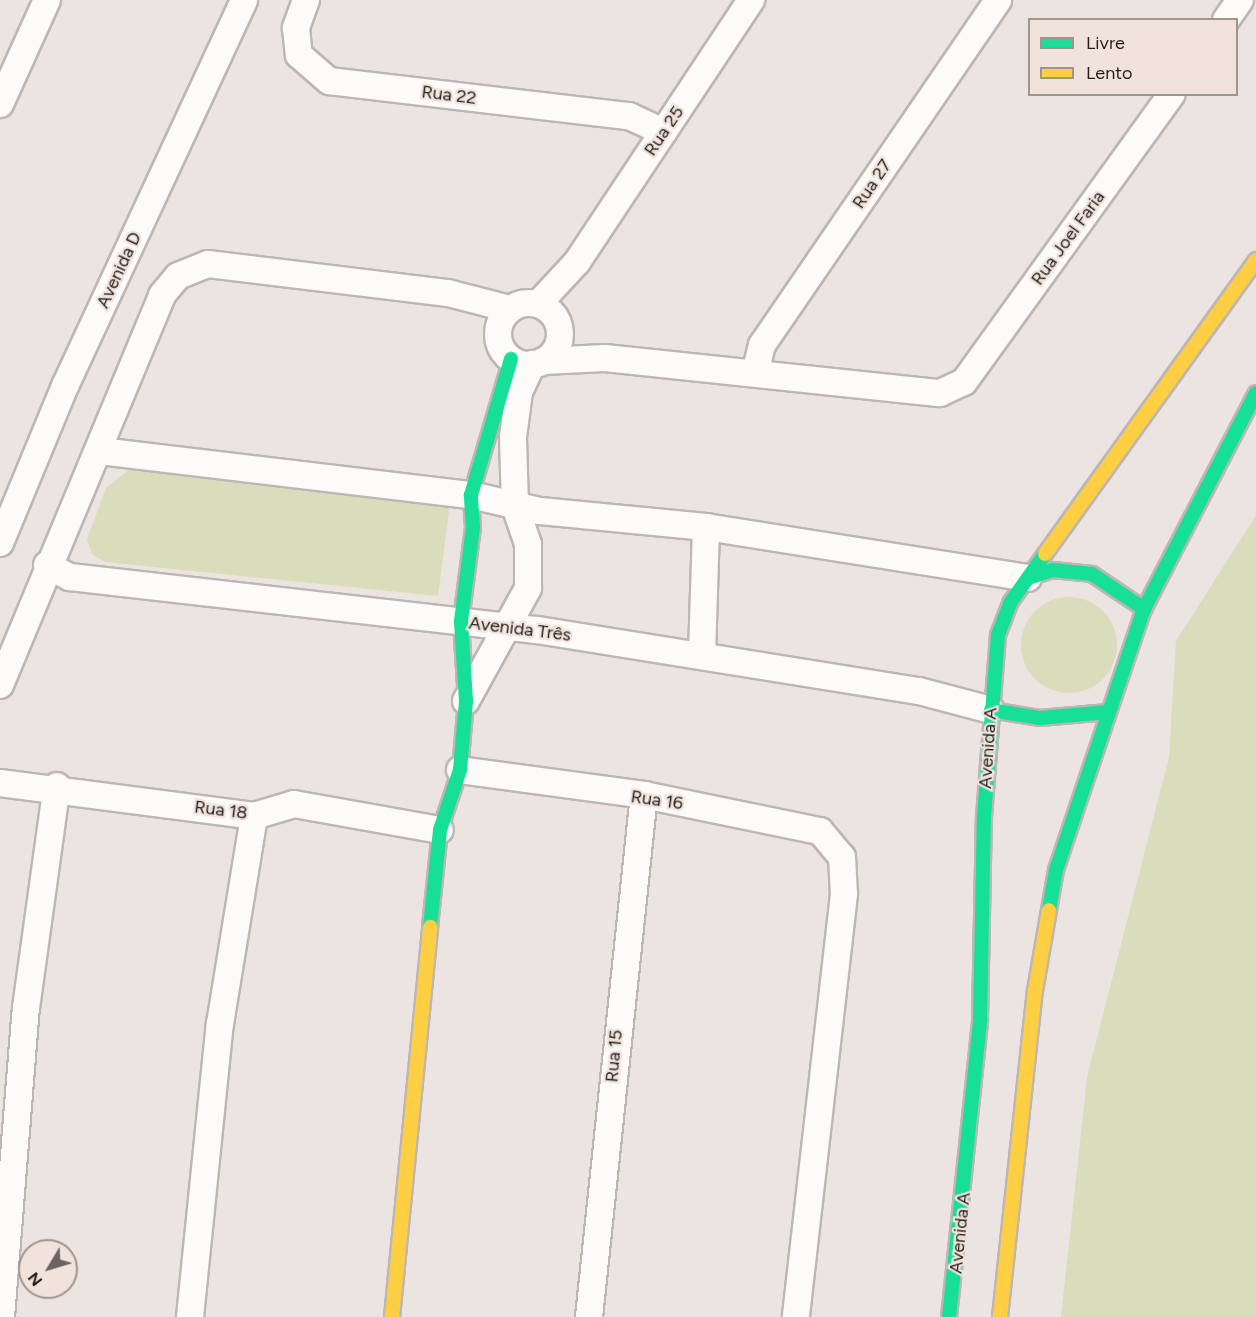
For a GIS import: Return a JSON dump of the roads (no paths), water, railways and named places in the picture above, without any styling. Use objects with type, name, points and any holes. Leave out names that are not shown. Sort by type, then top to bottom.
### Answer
[{"type":"main road","name":"Avenida A","points":[[949,1317],[980,1020],[991,710],[998,635],[1028,578],[1256,260]]},
{"type":"main road","points":[[392,1317],[441,830],[460,770],[466,700],[461,621],[473,527],[471,495],[536,358]]},
{"type":"main road","points":[[1000,1317],[1035,991],[1056,870],[1144,609],[1256,393]]},
{"type":"main road","points":[[1028,578],[1053,570],[1092,574],[1144,609]]},
{"type":"main road","points":[[991,710],[1040,718],[1108,712]]},
{"type":"street","points":[[0,104],[46,0]]},
{"type":"street","name":"Avenida D","points":[[0,543],[66,384],[244,0]]},
{"type":"street","name":"Rua 22","points":[[306,0],[296,28],[299,55],[329,81],[629,116],[664,132]]},
{"type":"street","name":"Rua 25","points":[[546,310],[752,0]]},
{"type":"street","name":"Rua 27","points":[[755,373],[762,345],[998,0]]},
{"type":"street","points":[[1227,18],[1240,0]]},
{"type":"street","name":"Rua Joel Faria","points":[[755,373],[940,393],[964,382],[1171,96]]},
{"type":"street","points":[[0,685],[47,565],[100,451],[162,295],[178,276],[207,264],[448,293],[504,319],[536,358]]},
{"type":"street","points":[[466,700],[528,588],[528,544],[515,506],[513,437],[519,392],[536,358],[546,310],[504,319]]},
{"type":"street","points":[[536,358],[604,358],[755,373]]},
{"type":"street","points":[[100,451],[471,495],[515,506],[706,527],[1028,578]]},
{"type":"street","points":[[702,655],[706,527]]},
{"type":"street","name":"Avenida Três","points":[[47,565],[70,578],[461,621],[506,630],[537,630],[702,655],[919,691],[991,710]]},
{"type":"street","name":"Rua 16","points":[[460,770],[644,795],[820,831],[842,857],[844,894],[796,1317]]},
{"type":"street","name":"Rua 18","points":[[0,783],[57,786],[254,816],[294,804],[441,830]]},
{"type":"street","points":[[1,1317],[26,1008],[57,786]]},
{"type":"street","name":"Rua 15","points":[[589,1317],[644,795]]},
{"type":"street","points":[[190,1317],[220,1024],[254,816]]}]
